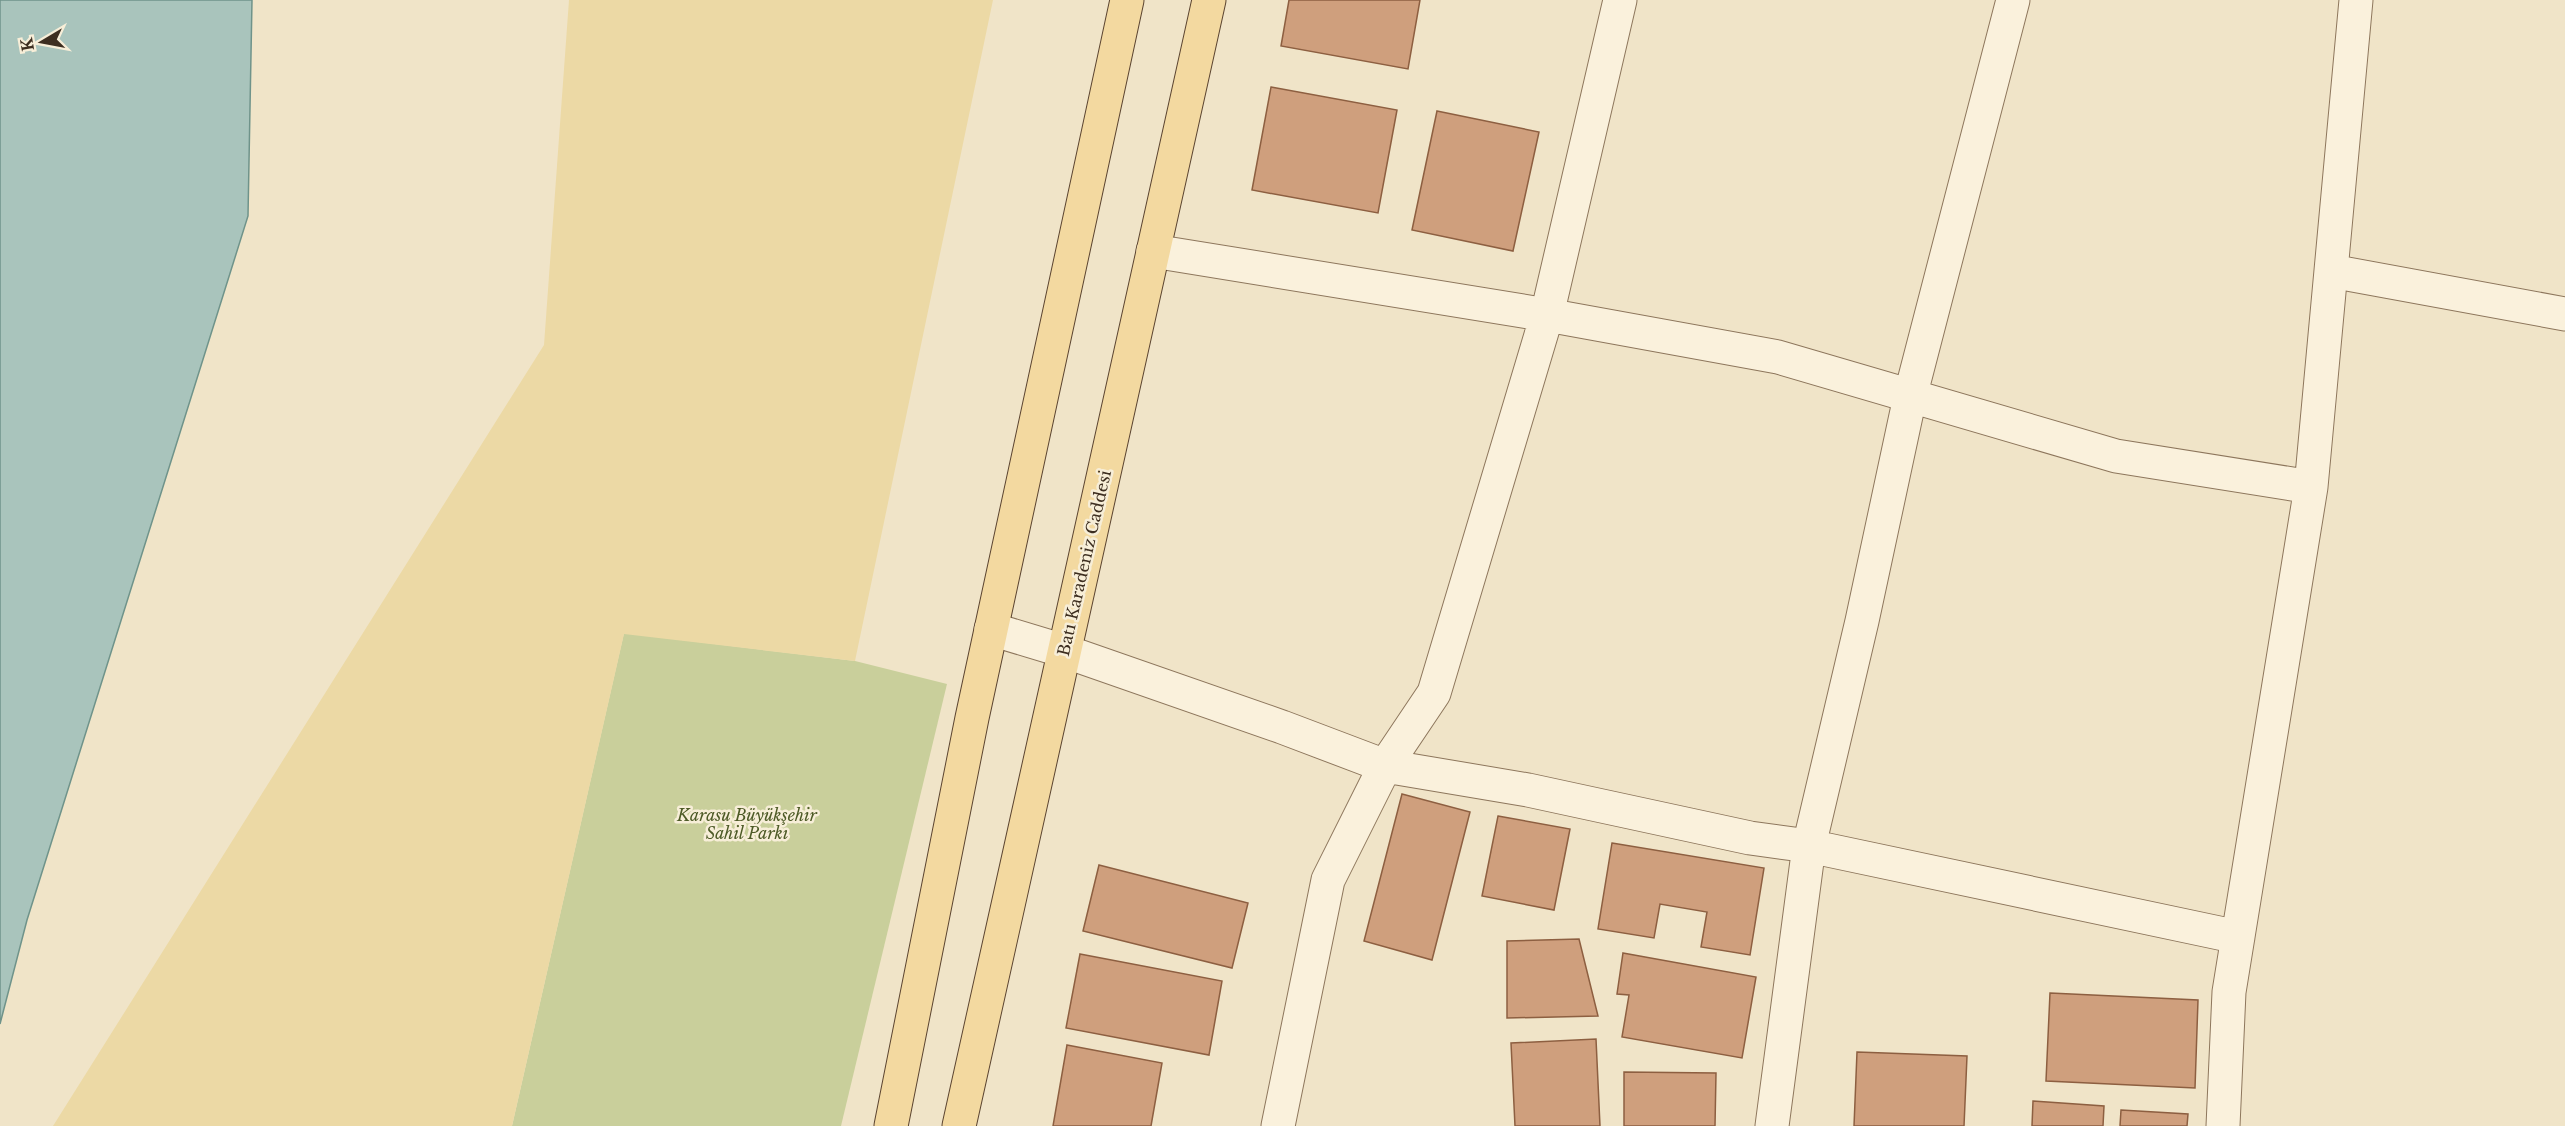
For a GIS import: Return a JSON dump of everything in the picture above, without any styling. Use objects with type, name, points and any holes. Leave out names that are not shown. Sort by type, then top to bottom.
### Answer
[{"type":"main road","points":[[891,1126],[991,628],[1127,0]]},
{"type":"main road","name":"Batı Karadeniz Caddesi","points":[[959,1126],[1209,0]]},
{"type":"street","points":[[1278,1126],[1328,880],[1385,766],[1434,693],[1547,315],[1620,0]]},
{"type":"street","points":[[1772,1126],[1809,846],[1910,397],[2013,0]]},
{"type":"street","points":[[2223,1126],[2229,992],[2311,487],[2356,0]]},
{"type":"street","points":[[1153,251],[1547,315],[1778,357],[2116,456],[2311,487]]},
{"type":"street","points":[[2331,271],[2565,314]]},
{"type":"street","points":[[991,628],[1282,727],[1385,766],[1528,790],[1750,838],[1809,846],[2238,937]]},
{"type":"green space","name":"Karasu Büyükşehir Sahil Parkı","points":[[624,633],[855,661],[947,684],[841,1126],[512,1126]]},
{"type":"sand","points":[[569,0],[993,0],[855,661],[624,634],[512,1126],[53,1126],[544,345]]},
{"type":"water","points":[[0,0],[252,0],[248,216],[27,920],[0,1024]]},
{"type":"building","points":[[1289,0],[1420,0],[1408,69],[1281,46]]},
{"type":"building","points":[[1271,87],[1397,110],[1378,213],[1252,190]]},
{"type":"building","points":[[1437,111],[1539,132],[1513,251],[1412,230]]},
{"type":"building","points":[[1402,794],[1470,812],[1432,960],[1364,941]]},
{"type":"building","points":[[1498,816],[1570,829],[1554,910],[1482,896]]},
{"type":"building","points":[[1612,843],[1764,868],[1750,955],[1701,947],[1707,912],[1660,904],[1654,938],[1598,929]]},
{"type":"building","points":[[1099,865],[1248,903],[1232,968],[1083,931]]},
{"type":"building","points":[[1579,939],[1598,1016],[1507,1018],[1507,941]]},
{"type":"building","points":[[1623,953],[1756,977],[1742,1058],[1622,1037],[1629,995],[1617,994]]},
{"type":"building","points":[[1080,954],[1222,981],[1209,1055],[1066,1028]]},
{"type":"building","points":[[2050,993],[2198,1000],[2195,1088],[2046,1081]]},
{"type":"building","points":[[1596,1039],[1600,1126],[1515,1126],[1511,1043]]},
{"type":"building","points":[[1067,1045],[1162,1063],[1151,1126],[1053,1126]]},
{"type":"building","points":[[1857,1052],[1967,1056],[1964,1126],[1854,1126]]},
{"type":"building","points":[[1624,1072],[1716,1073],[1715,1126],[1624,1126]]},
{"type":"building","points":[[2033,1101],[2104,1106],[2103,1126],[2032,1126]]},
{"type":"building","points":[[2121,1110],[2188,1114],[2187,1126],[2120,1126]]}]
